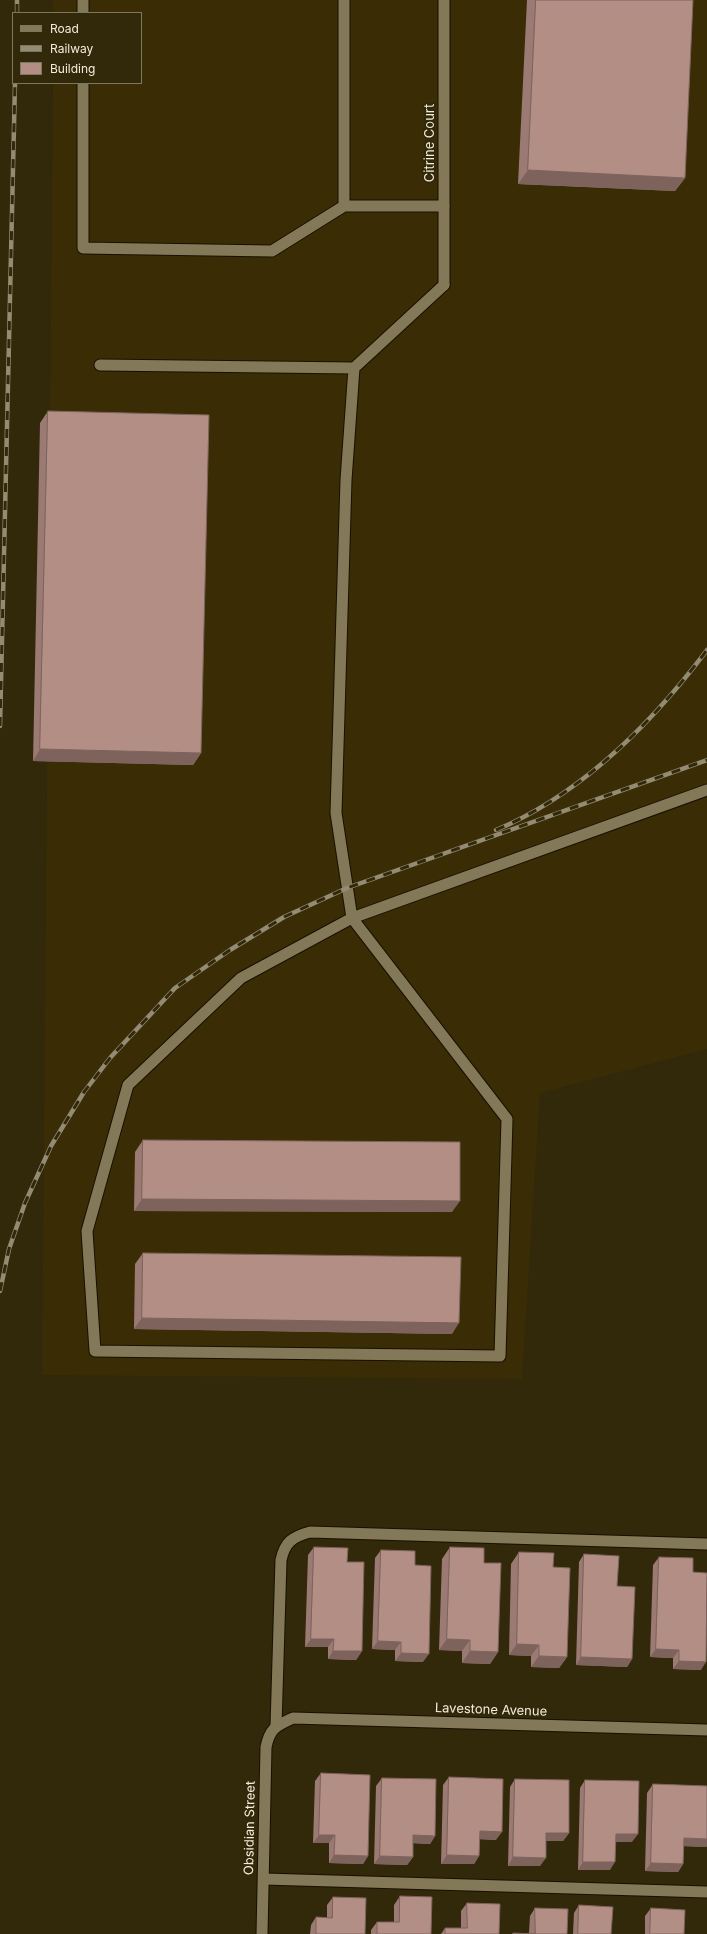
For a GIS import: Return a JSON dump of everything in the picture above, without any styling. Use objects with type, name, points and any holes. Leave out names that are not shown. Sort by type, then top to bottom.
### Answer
[{"type":"street","points":[[83,0],[83,12]]},
{"type":"street","points":[[344,0],[344,206]]},
{"type":"street","name":"Citrine Court","points":[[354,368],[444,286],[444,0]]},
{"type":"street","points":[[83,84],[83,248],[272,251],[344,206],[444,206]]},
{"type":"street","points":[[100,365],[354,368],[346,480],[336,813],[352,918],[507,1119],[500,1356],[95,1351],[87,1231],[128,1084],[241,978],[352,918],[707,790]]},
{"type":"street","points":[[276,1726],[281,1560],[284,1548],[295,1536],[310,1532],[707,1544]]},
{"type":"street","name":"Lavestone Avenue","points":[[276,1726],[293,1718],[707,1730]]},
{"type":"street","name":"Obsidian Street","points":[[262,1934],[266,1747],[268,1735],[276,1726]]},
{"type":"street","points":[[264,1879],[707,1892]]},
{"type":"shaded area","points":[[53,0],[707,0],[707,1049],[540,1093],[522,1379],[42,1375],[53,84],[142,84],[142,12],[53,12]]},
{"type":"building","points":[[536,0],[693,0],[685,178],[528,170]]},
{"type":"building","points":[[48,411],[209,415],[201,753],[40,749]]},
{"type":"building","points":[[143,1140],[460,1142],[460,1201],[142,1199]]},
{"type":"building","points":[[143,1253],[461,1257],[459,1323],[142,1318]]},
{"type":"building","points":[[314,1547],[348,1548],[347,1562],[364,1562],[362,1651],[333,1651],[334,1639],[311,1639]]},
{"type":"building","points":[[450,1547],[484,1548],[484,1563],[501,1563],[498,1652],[470,1651],[470,1640],[447,1639]]},
{"type":"building","points":[[381,1550],[415,1551],[415,1565],[431,1566],[429,1654],[401,1653],[401,1642],[378,1641]]},
{"type":"building","points":[[519,1552],[554,1553],[553,1567],[570,1568],[567,1657],[539,1656],[539,1645],[517,1644]]},
{"type":"building","points":[[584,1554],[619,1556],[617,1586],[635,1587],[632,1659],[581,1657]]},
{"type":"building","points":[[659,1557],[693,1558],[693,1572],[707,1573],[706,1662],[679,1661],[679,1650],[656,1649]]},
{"type":"building","points":[[321,1773],[370,1775],[368,1856],[334,1855],[335,1835],[319,1835]]},
{"type":"building","points":[[449,1777],[503,1779],[502,1832],[480,1831],[479,1856],[447,1855]]},
{"type":"building","points":[[382,1778],[436,1779],[435,1836],[413,1835],[413,1857],[380,1856]]},
{"type":"building","points":[[515,1779],[569,1780],[569,1833],[546,1833],[546,1858],[513,1857]]},
{"type":"building","points":[[585,1780],[639,1781],[638,1834],[616,1834],[615,1862],[583,1862]]},
{"type":"building","points":[[653,1784],[707,1786],[707,1839],[684,1838],[683,1864],[651,1863]]},
{"type":"building","points":[[400,1896],[432,1897],[431,1934],[377,1934],[377,1922],[399,1922]]},
{"type":"building","points":[[333,1897],[366,1898],[365,1934],[316,1934],[316,1917],[332,1918]]},
{"type":"building","points":[[467,1903],[500,1904],[499,1934],[445,1934],[445,1928],[467,1928]]},
{"type":"building","points":[[579,1905],[613,1907],[611,1934],[578,1934]]},
{"type":"building","points":[[535,1908],[568,1909],[567,1934],[535,1934]]},
{"type":"building","points":[[651,1908],[685,1910],[684,1934],[650,1934]]},
{"type":"building","points":[[513,1933],[535,1934],[513,1934]]},
{"type":"railway","points":[[17,0],[17,12]]},
{"type":"railway","points":[[0,726],[15,84]]},
{"type":"railway","points":[[496,830],[528,815],[558,797],[613,754],[639,730],[663,704],[707,650]]},
{"type":"railway","points":[[0,1291],[9,1249],[25,1203],[51,1146],[84,1092],[110,1058],[175,988],[230,950],[284,917],[347,888],[707,760]]}]
